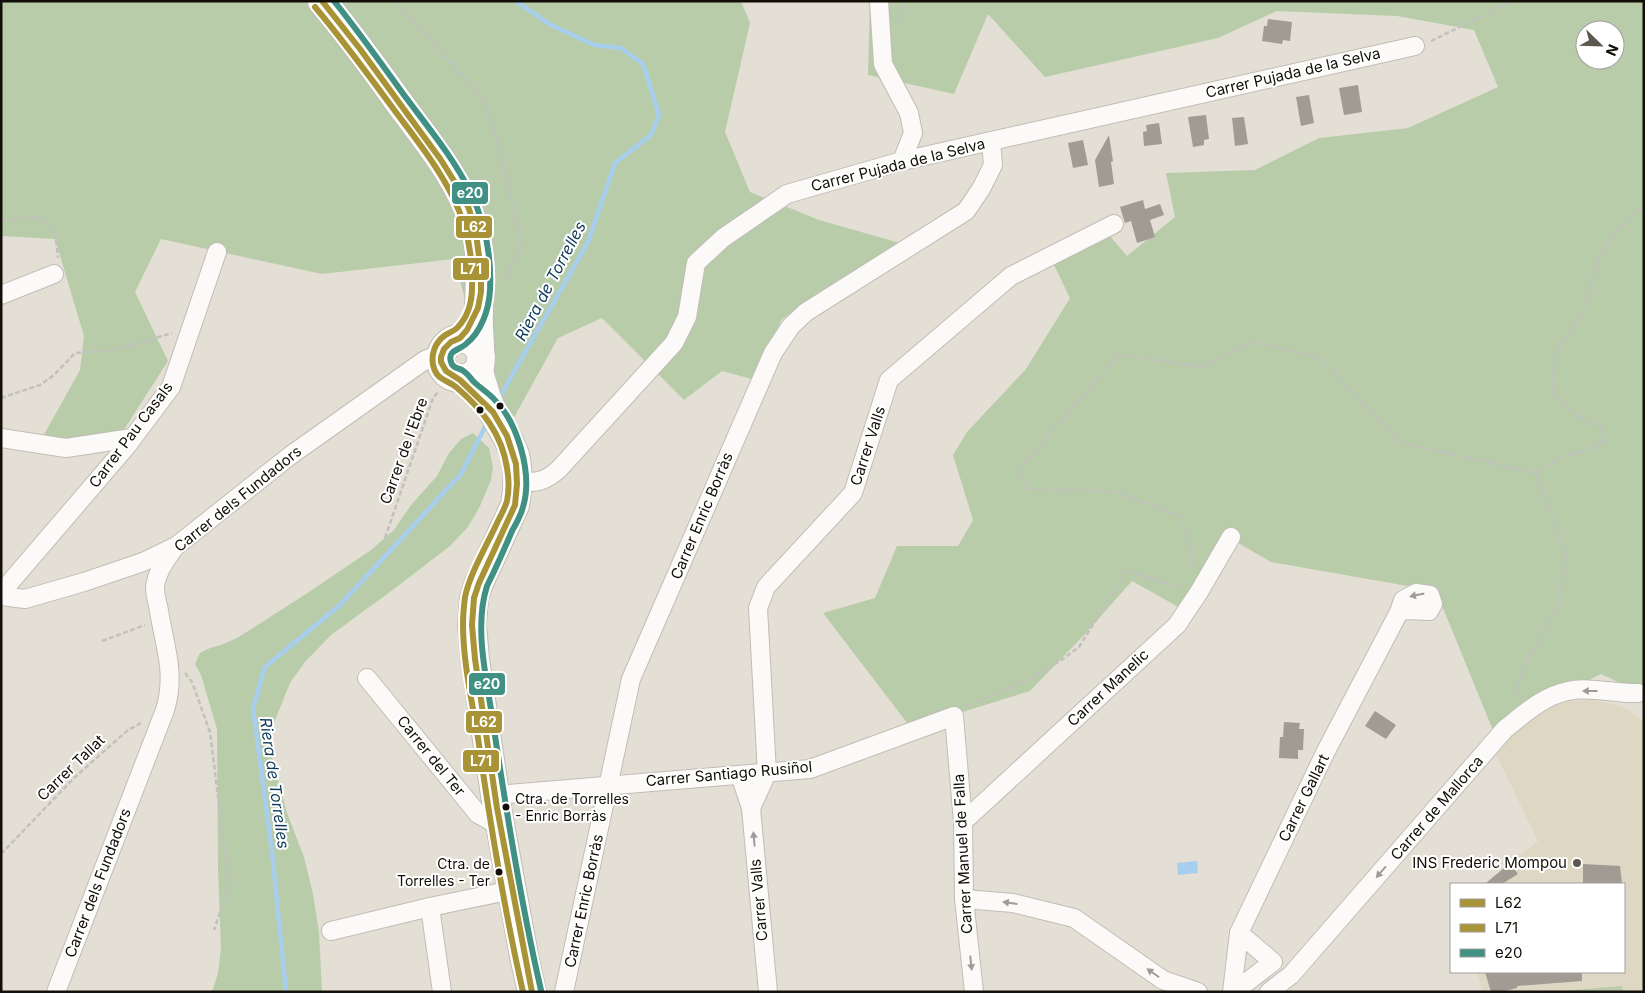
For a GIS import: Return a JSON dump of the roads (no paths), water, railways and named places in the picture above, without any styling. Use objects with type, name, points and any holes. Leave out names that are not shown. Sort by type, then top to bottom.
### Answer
[{"type":"main road","points":[[322,1],[368,60],[446,167],[463,198],[475,227],[480,253],[479,308],[462,360],[481,379],[492,410],[514,453],[518,482],[515,505],[485,569],[474,598],[472,625],[475,659],[495,795],[532,992]]},
{"type":"street","points":[[879,1],[883,64],[909,113],[913,132],[902,162]]},
{"type":"street","name":"Carrer Pujada de la Selva","points":[[518,482],[537,482],[549,478],[559,469],[674,343],[687,318],[696,263],[722,238],[787,194],[902,162],[991,141],[1415,46]]},
{"type":"street","name":"Carrer Enric Borràs","points":[[564,992],[631,679],[772,353],[790,326],[806,312],[966,211],[981,189],[993,165],[991,141]]},
{"type":"street","name":"Carrer Valls","points":[[751,808],[767,772],[758,608],[766,587],[853,492],[889,380],[1011,276],[1114,224]]},
{"type":"street","name":"Carrer Pau Casals","points":[[1,594],[132,438],[171,387],[217,252]]},
{"type":"street","points":[[1,295],[54,274]]},
{"type":"street","name":"Carrer dels Fundadors","points":[[56,992],[170,694],[171,679],[156,588],[162,567],[175,547],[291,454],[424,360],[462,360]]},
{"type":"street","points":[[1,438],[66,448],[132,438]]},
{"type":"street","name":"Carrer Manelic","points":[[963,822],[1177,625],[1231,537]]},
{"type":"street","points":[[1,594],[25,599],[75,585],[143,562],[175,547]]},
{"type":"street","name":"Carrer Gallart","points":[[1233,992],[1239,933],[1325,753],[1399,612]]},
{"type":"street","name":"Carrer del Ter","points":[[367,678],[478,814],[501,827]]},
{"type":"street","name":"Carrer de Mallorca","points":[[1269,992],[1291,975],[1505,730],[1540,702],[1568,691],[1596,690],[1642,694]]},
{"type":"street","name":"Carrer Santiago Rusiñol","points":[[495,795],[609,784],[810,769],[954,716]]},
{"type":"street","name":"Carrer Manuel de Falla","points":[[954,716],[963,822],[964,899],[974,992]]},
{"type":"street","name":"Carrer Valls","points":[[740,775],[751,808],[768,992]]},
{"type":"street","points":[[331,931],[430,907],[512,890]]},
{"type":"street","points":[[964,899],[1012,902],[1074,918],[1163,980],[1198,992]]},
{"type":"street","points":[[430,907],[442,992]]},
{"type":"street","points":[[1233,992],[1273,962],[1239,933]]},
{"type":"water","points":[[1197,861],[1198,873],[1178,875],[1177,863]]},
{"type":"waterway","name":"Riera de Torrelles","points":[[498,401],[588,242],[615,163],[651,135],[659,115],[643,64],[621,48],[594,45],[549,24],[516,1]]},
{"type":"waterway","name":"Riera de Torrelles","points":[[286,992],[272,852],[253,708],[265,667],[340,605],[461,474],[485,427]]},
{"type":"place","name":"Ctra. de Torrelles - Enric Borràs","points":[[506,807]]},
{"type":"place","name":"INS Frederic Mompou","points":[[1577,863]]},
{"type":"place","name":"Ctra. de Torrelles - Ter","points":[[499,872]]}]
